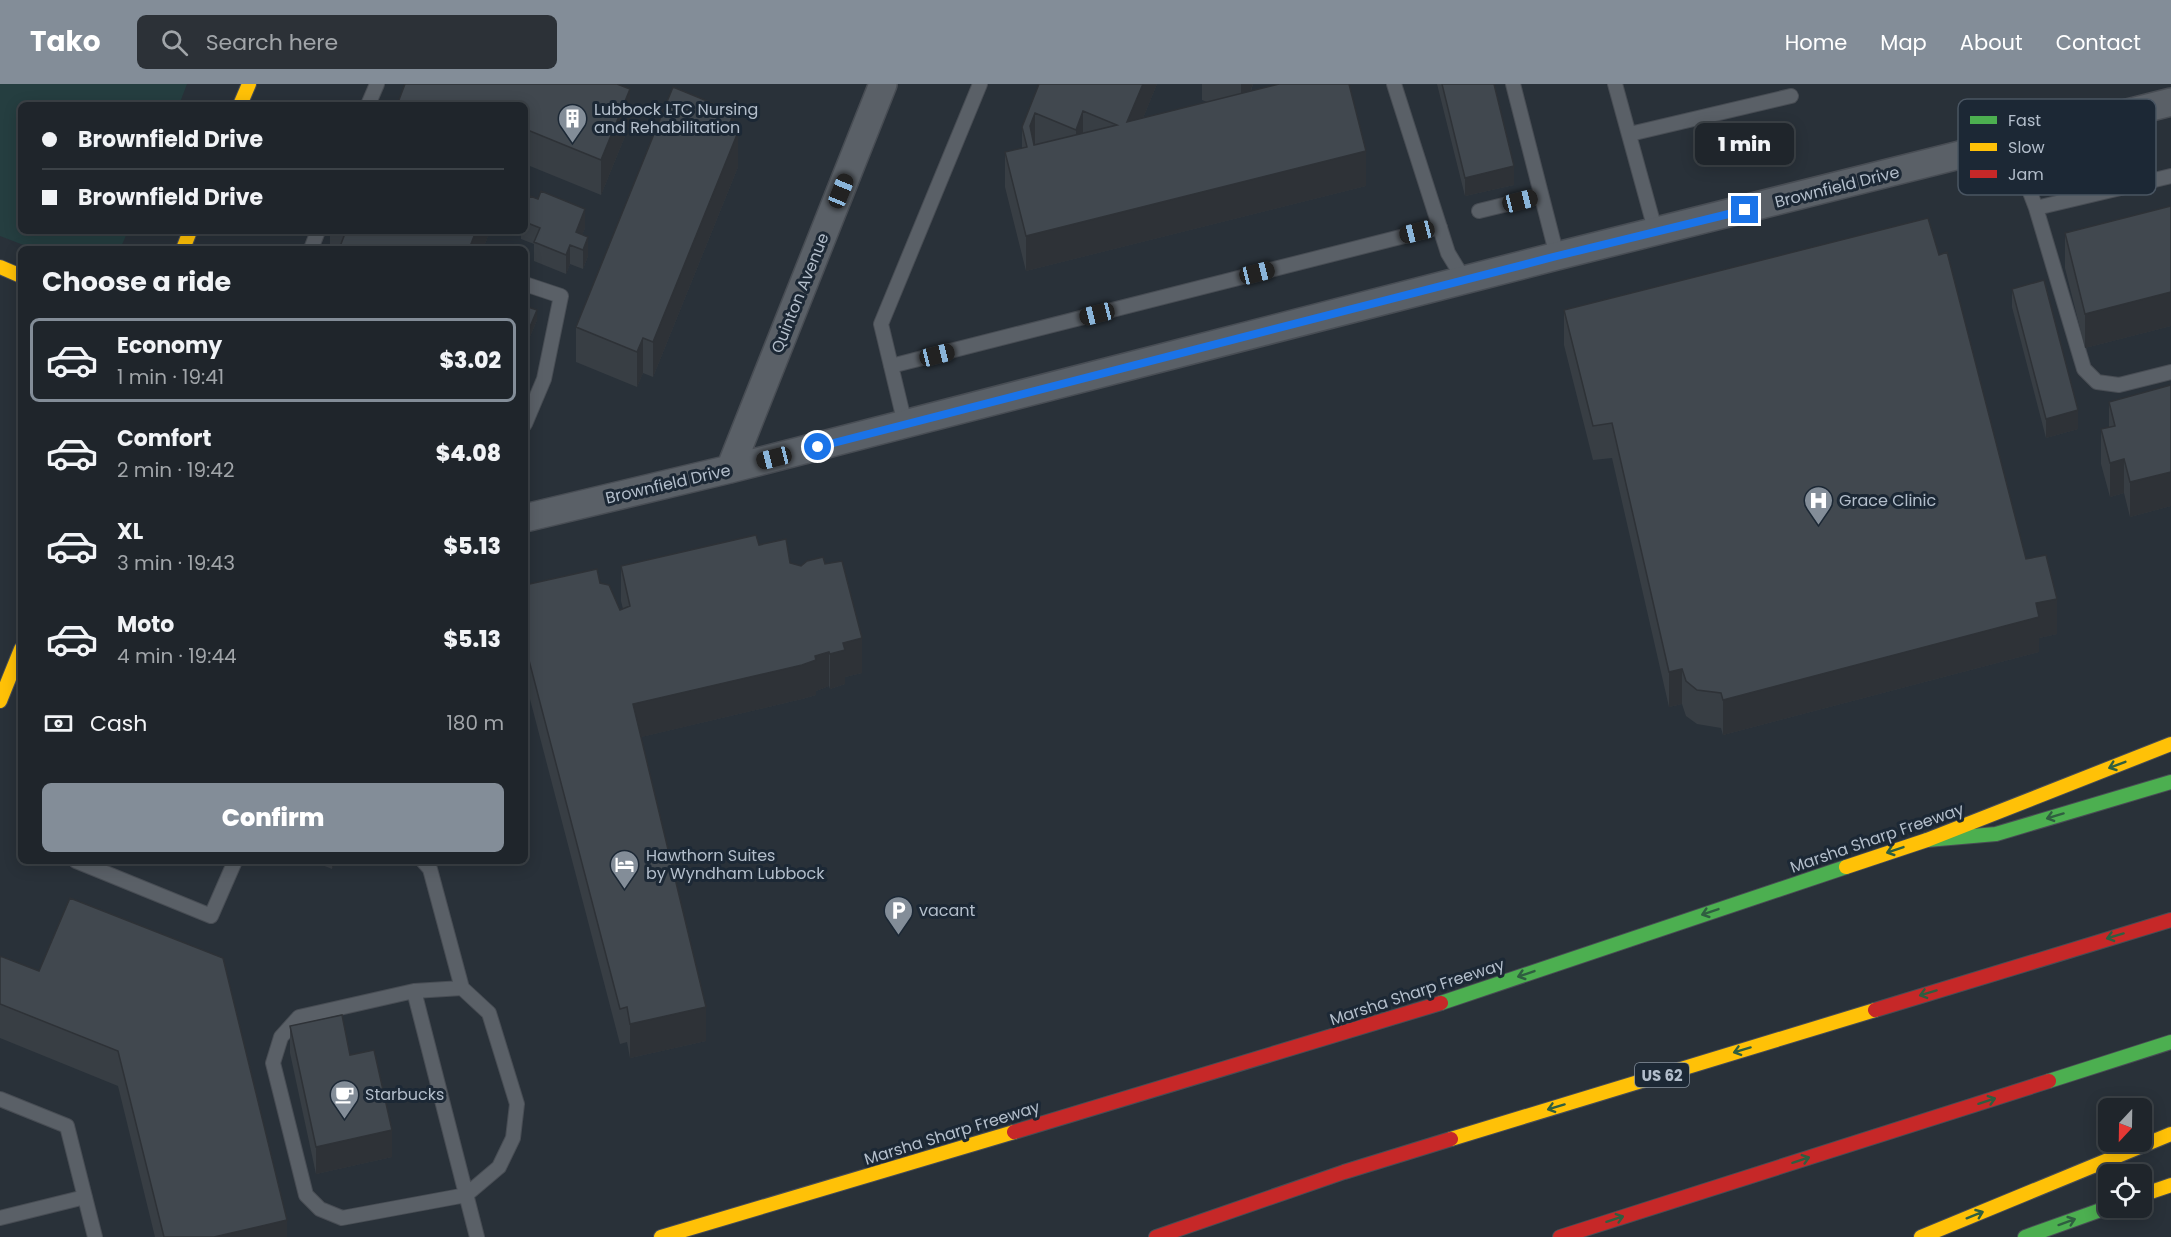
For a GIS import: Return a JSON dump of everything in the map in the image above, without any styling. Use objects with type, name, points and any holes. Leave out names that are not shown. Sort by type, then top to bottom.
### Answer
[{"type":"main road","points":[[241,102],[249,84]]},
{"type":"main road","points":[[0,267],[18,275]]},
{"type":"main road","points":[[5,697],[18,658]]},
{"type":"main road","name":"Marsha Sharp Freeway","points":[[661,1237],[1403,1016],[1927,840],[2171,744]]},
{"type":"main road","points":[[1927,840],[1996,834],[2171,782]]},
{"type":"main road","name":"US 62","points":[[1156,1237],[1344,1172],[2171,920]]},
{"type":"main road","points":[[1560,1237],[2171,1042]]},
{"type":"main road","points":[[1921,1237],[2171,1134]]},
{"type":"main road","points":[[2152,1192],[2171,1185]]},
{"type":"main road","points":[[2025,1237],[2098,1211]]},
{"type":"street","name":"Quinton Avenue","points":[[730,469],[883,84]]},
{"type":"street","name":"Brownfield Drive","points":[[2156,106],[2171,102]]},
{"type":"street","name":"Brownfield Drive","points":[[528,517],[730,469],[1557,256],[1958,157]]},
{"type":"lane","points":[[370,102],[377,84]]},
{"type":"lane","points":[[906,424],[881,324],[980,84]]},
{"type":"lane","points":[[1395,84],[1448,253],[1465,281]]},
{"type":"lane","points":[[1513,84],[1557,256]]},
{"type":"lane","points":[[1615,84],[1656,233]]},
{"type":"lane","points":[[1630,134],[1791,96]]},
{"type":"lane","points":[[2156,180],[2171,176]]},
{"type":"lane","points":[[2031,195],[2084,369],[2097,382],[2119,385],[2171,372]]},
{"type":"lane","points":[[2036,208],[2091,195]]},
{"type":"lane","points":[[1479,211],[1540,196]]},
{"type":"lane","points":[[891,366],[1440,227]]},
{"type":"lane","points":[[528,285],[561,296],[544,379],[528,417]]},
{"type":"lane","points":[[83,864],[211,916],[234,864]]},
{"type":"lane","points":[[426,864],[430,869],[462,988],[489,1013],[517,1104],[513,1138],[499,1167],[466,1195],[342,1218],[320,1209],[306,1196],[273,1063],[280,1037],[299,1017],[414,991],[462,988]]},
{"type":"lane","points":[[414,991],[477,1237]]},
{"type":"lane","points":[[0,1099],[67,1126],[95,1237]]},
{"type":"lane","points":[[0,1218],[85,1197]]},
{"type":"green space","points":[[0,84],[187,84],[180,102],[18,102],[18,234],[127,234],[121,246],[26,246],[0,236]]},
{"type":"building","name":"Lubbock LTC Nursing and Rehabilitation","points":[[405,84],[617,84],[630,89],[601,160],[528,130],[528,102],[398,102]]},
{"type":"building","points":[[1039,84],[1143,84],[1127,122],[1279,84],[1349,84],[1366,151],[1026,236],[1005,152],[1027,147],[1022,127]],"holes":[[[1083,111],[1117,125],[1034,145],[1030,126],[1035,113],[1076,130]]]},
{"type":"building","points":[[1442,84],[1494,84],[1514,166],[1465,178]]},
{"type":"building","points":[[673,87],[734,112],[728,128],[738,132],[653,342],[643,338],[637,352],[576,327]]},
{"type":"building","points":[[541,191],[585,209],[576,232],[588,237],[583,250],[570,245],[566,255],[534,242],[540,228],[528,223],[528,201],[530,196],[538,199]]},
{"type":"building","points":[[2171,206],[2171,292],[2085,314],[2065,233]]},
{"type":"building","name":"Grace Clinic","points":[[1928,218],[1939,255],[1947,252],[2026,559],[2046,555],[2057,599],[2036,603],[2039,617],[1723,700],[1721,693],[1697,690],[1686,681],[1682,669],[1669,672],[1612,423],[1593,426],[1564,310]]},
{"type":"building","points":[[345,234],[475,234],[470,246],[340,246]]},
{"type":"building","points":[[2044,280],[2078,410],[2046,419],[2012,289]]},
{"type":"building","points":[[528,307],[537,310],[528,329]]},
{"type":"building","points":[[2171,385],[2171,472],[2130,482],[2124,459],[2110,463],[2101,429],[2115,426],[2109,402]]},
{"type":"building","name":"Hawthorn Suites by Wyndham Lubbock","points":[[756,535],[759,545],[786,539],[790,563],[801,566],[807,561],[823,557],[825,564],[842,561],[862,638],[843,643],[845,650],[815,656],[816,660],[802,665],[633,704],[706,1007],[630,1024],[627,1007],[620,1009],[528,656],[528,584],[597,569],[600,583],[609,585],[620,610],[630,606],[621,566]]},
{"type":"building","points":[[70,898],[223,958],[287,1220],[214,1237],[164,1237],[118,1051],[0,1004],[0,956],[39,971]]},
{"type":"building","name":"Starbucks","points":[[342,1015],[350,1055],[374,1050],[392,1130],[316,1147],[290,1026]]},
{"type":"traffic: fast","points":[[1927,840],[1996,834],[2171,782]]},
{"type":"traffic: fast","points":[[1441,1003],[1846,867]]},
{"type":"traffic: fast","points":[[2049,1081],[2171,1042]]},
{"type":"traffic: fast","points":[[2025,1237],[2098,1211]]},
{"type":"traffic: slow","points":[[241,102],[249,84]]},
{"type":"traffic: slow","points":[[184,246],[189,234]]},
{"type":"traffic: slow","points":[[0,267],[18,275]]},
{"type":"traffic: slow","points":[[0,701],[18,656]]},
{"type":"traffic: slow","points":[[1846,867],[1927,840],[2171,744]]},
{"type":"traffic: slow","points":[[1451,1139],[1875,1010]]},
{"type":"traffic: slow","points":[[661,1237],[1014,1132]]},
{"type":"traffic: slow","points":[[1921,1237],[2171,1134]]},
{"type":"traffic: slow","points":[[2152,1192],[2171,1185]]},
{"type":"traffic: jam","points":[[1875,1010],[2171,920]]},
{"type":"traffic: jam","points":[[1014,1132],[1441,1003]]},
{"type":"traffic: jam","points":[[1560,1237],[2049,1081]]},
{"type":"traffic: jam","points":[[1156,1237],[1344,1172],[1451,1139]]},
{"type":"place","name":"Lubbock LTC Nursing and Rehabilitation","points":[[573,144]]},
{"type":"place","name":"Grace Clinic","points":[[1818,526]]},
{"type":"place","name":"Hawthorn Suites by Wyndham Lubbock","points":[[625,890]]},
{"type":"place","name":"vacant","points":[[898,936]]},
{"type":"place","name":"Starbucks","points":[[344,1120]]},
{"type":"route","points":[[818,447],[1557,256],[1745,210]]}]
